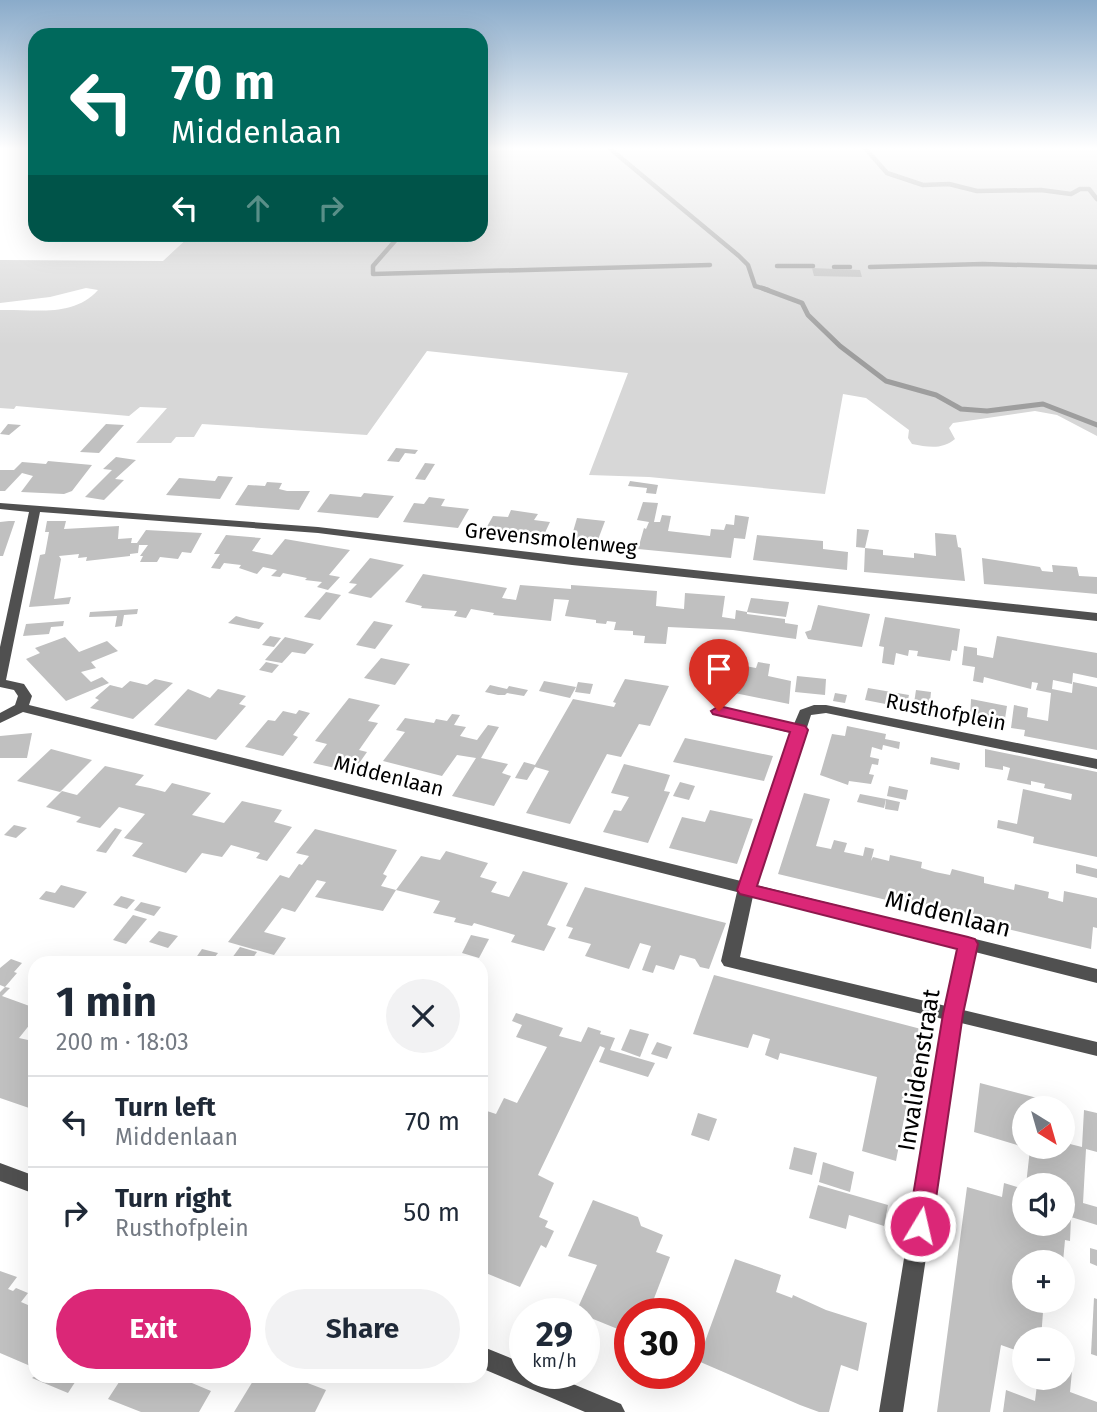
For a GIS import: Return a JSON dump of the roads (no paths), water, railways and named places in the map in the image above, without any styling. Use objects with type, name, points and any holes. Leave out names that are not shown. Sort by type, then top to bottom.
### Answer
[{"type":"street","name":"Grevensmolenweg","points":[[0,506],[318,530],[559,560],[1097,617]]},
{"type":"street","points":[[0,719],[21,707],[25,696],[23,691],[10,683],[0,681],[35,509]]},
{"type":"street","name":"Middenlaan","points":[[21,707],[1097,976]]},
{"type":"street","name":"Rusthofplein","points":[[746,890],[805,713],[814,709],[826,709],[1097,764]]},
{"type":"street","points":[[719,711],[800,730]]},
{"type":"street","points":[[746,890],[730,961],[1097,1049]]},
{"type":"street","name":"Invalidenstraat","points":[[891,1412],[953,1014],[968,944]]},
{"type":"street","points":[[0,1172],[28,1182]]},
{"type":"street","points":[[488,1360],[613,1412]]},
{"type":"waterway","points":[[687,213],[739,256],[748,265],[755,286],[764,289]]},
{"type":"waterway","points":[[394,242],[373,266],[373,274],[710,265]]},
{"type":"waterway","points":[[870,267],[983,264],[1097,267]]},
{"type":"waterway","points":[[777,266],[813,266]]},
{"type":"waterway","points":[[834,267],[850,267]]},
{"type":"waterway","points":[[764,289],[802,303],[808,315],[840,346],[886,381],[936,395],[961,409],[987,411],[1043,404],[1097,425]]}]
